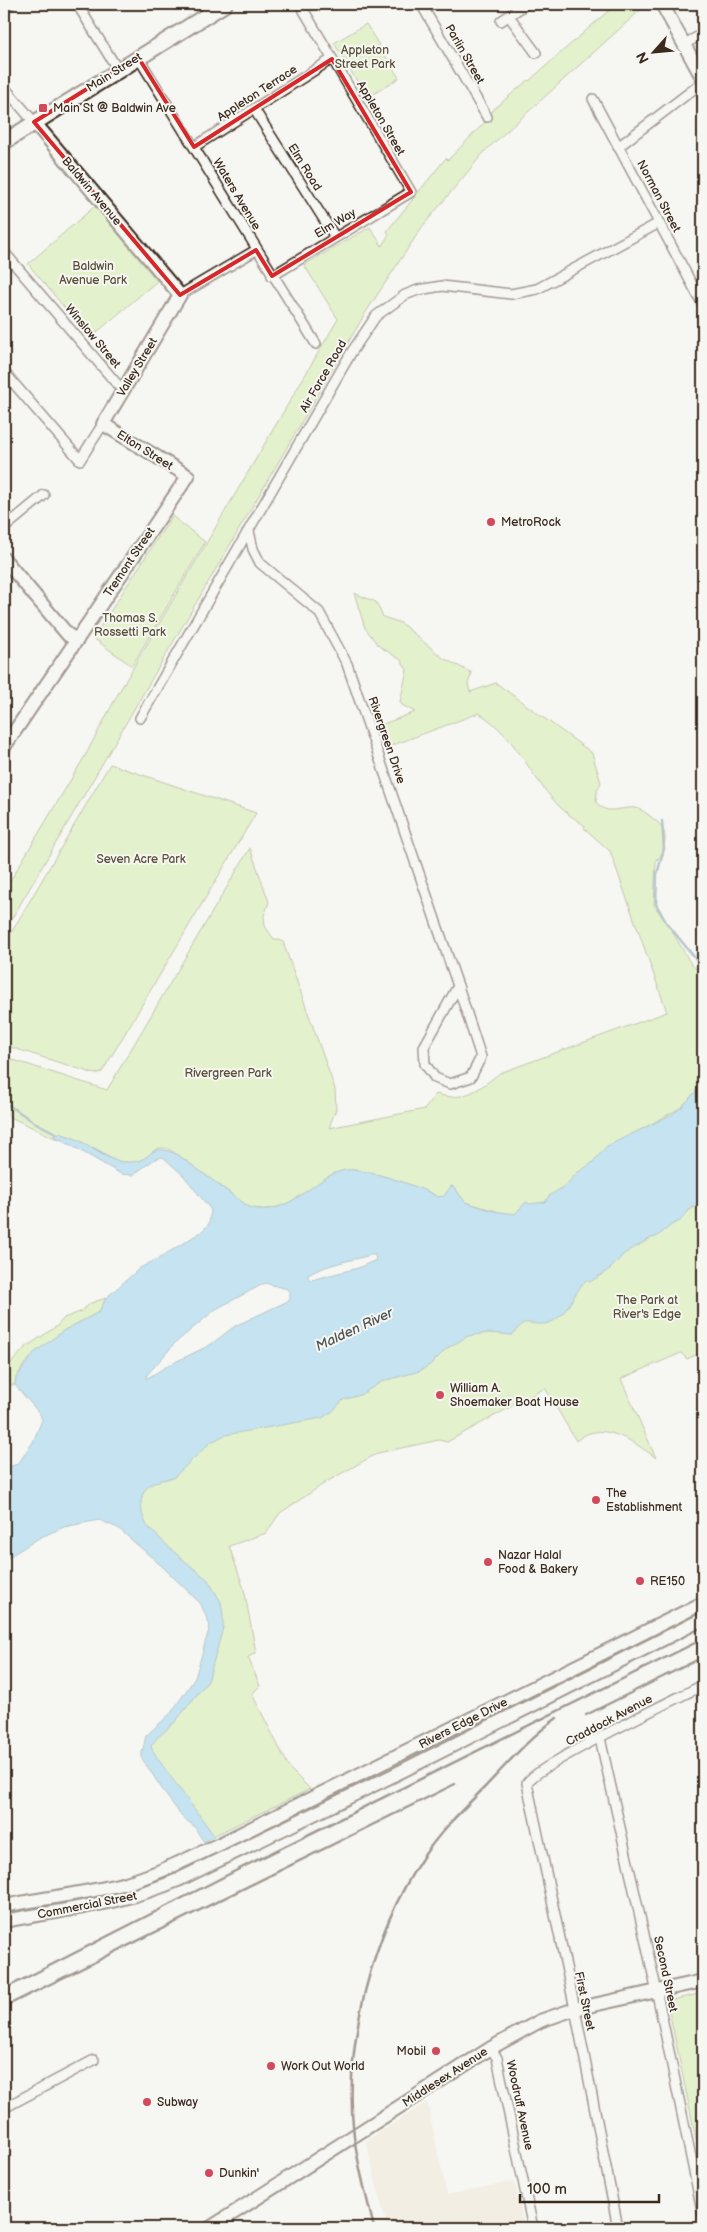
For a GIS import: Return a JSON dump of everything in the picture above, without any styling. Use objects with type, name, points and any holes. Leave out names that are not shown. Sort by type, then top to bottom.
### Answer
[{"type":"main road","name":"Main Street","points":[[4,142],[138,57],[208,8],[225,4]]},
{"type":"main road","points":[[662,4],[703,81]]},
{"type":"main road","name":"Baldwin Avenue","points":[[34,122],[180,295]]},
{"type":"main road","name":"Valley Street","points":[[103,424],[180,295]]},
{"type":"main road","name":"Elton Street","points":[[103,424],[188,476]]},
{"type":"main road","name":"Tremont Street","points":[[4,747],[188,476]]},
{"type":"main road","points":[[4,559],[68,635],[77,640]]},
{"type":"main road","name":"Rivers Edge Drive","points":[[222,1843],[703,1603]]},
{"type":"main road","name":"Rivers Edge Drive","points":[[224,1859],[703,1620]]},
{"type":"main road","name":"Commercial Street","points":[[4,1906],[120,1885],[148,1876],[222,1843]]},
{"type":"main road","name":"Commercial Street","points":[[4,1921],[124,1900],[153,1891],[224,1859]]},
{"type":"main road","name":"Middlesex Avenue","points":[[210,2228],[491,2048],[540,2021],[575,2009],[703,1981]]},
{"type":"street","points":[[4,8],[10,4]]},
{"type":"street","points":[[77,4],[118,70]]},
{"type":"street","name":"Appleton Street","points":[[300,4],[411,192]]},
{"type":"street","name":"Parlin Street","points":[[422,4],[488,116]]},
{"type":"street","points":[[501,21],[526,4]]},
{"type":"street","points":[[509,16],[536,53]]},
{"type":"street","points":[[684,44],[703,34]]},
{"type":"street","name":"Waters Avenue","points":[[138,57],[272,276],[316,344]]},
{"type":"street","name":"Appleton Terrace","points":[[194,147],[332,59]]},
{"type":"street","points":[[618,147],[703,81]]},
{"type":"street","name":"Baldwin Avenue","points":[[4,87],[34,122]]},
{"type":"street","name":"Norman Street","points":[[593,99],[703,306]]},
{"type":"street","name":"Elm Road","points":[[254,109],[335,237]]},
{"type":"street","name":"Elm Way","points":[[272,276],[411,192]]},
{"type":"street","name":"Air Force Road","points":[[140,718],[364,331],[376,316],[405,295],[437,286],[455,286],[511,294],[537,289],[659,224]]},
{"type":"street","name":"Valley Street","points":[[180,295],[256,250]]},
{"type":"street","name":"Winslow Street","points":[[4,252],[123,391]]},
{"type":"street","name":"Valley Street","points":[[4,372],[80,460],[103,424]]},
{"type":"street","points":[[4,528],[44,495]]},
{"type":"street","name":"Rivergreen Drive","points":[[249,531],[253,549],[260,563],[319,612],[347,664],[458,986],[481,1057],[471,1077],[450,1084],[435,1078],[425,1064],[424,1047],[458,986]]},
{"type":"street","name":"Craddock Avenue","points":[[528,1780],[600,1738],[703,1685]]},
{"type":"street","name":"Second Street","points":[[600,1738],[657,1992],[703,2215]]},
{"type":"street","name":"First Street","points":[[528,1780],[526,1787],[575,2009],[618,2228]]},
{"type":"street","name":"Woodruff Avenue","points":[[491,2048],[497,2058],[533,2228]]},
{"type":"street","points":[[4,2108],[94,2060]]},
{"type":"highlighted area","points":[[138,57],[194,147],[332,59],[411,192],[272,276],[256,250],[180,295],[34,122]]},
{"type":"shaded area","points":[[427,2102],[447,2195],[514,2181],[525,2228],[387,2228],[366,2141]]},
{"type":"green space","points":[[616,4],[647,4],[485,151],[422,227],[366,312],[4,932],[4,891],[85,756],[119,692],[338,319],[304,265],[370,227],[382,246],[389,234],[387,231],[446,158],[448,160],[486,121],[494,109],[529,81]]},
{"type":"green space","name":"Appleton Street Park","points":[[366,24],[399,78],[367,98],[334,43]]},
{"type":"green space","name":"Baldwin Avenue Park","points":[[95,206],[157,281],[90,338],[28,264]]},
{"type":"green space","name":"Thomas S. Rossetti Park","points":[[172,516],[205,542],[132,666],[93,638]]},
{"type":"green space","name":"Rivergreen Park","points":[[354,593],[376,602],[383,617],[401,623],[443,658],[472,673],[468,683],[470,692],[496,683],[592,753],[601,783],[597,791],[596,802],[600,806],[610,810],[630,808],[642,810],[661,826],[665,839],[662,853],[658,860],[657,858],[656,860],[654,905],[691,964],[703,975],[703,1083],[682,1107],[617,1143],[573,1183],[561,1188],[547,1203],[520,1218],[465,1202],[454,1187],[444,1197],[438,1197],[393,1179],[356,1170],[335,1173],[302,1195],[278,1207],[264,1209],[249,1207],[168,1149],[157,1149],[137,1161],[119,1161],[66,1135],[53,1135],[59,1140],[4,1114],[4,1057],[107,1090],[250,848],[269,902],[264,916],[265,926],[273,938],[283,942],[335,1089],[336,1109],[329,1128],[425,1109],[436,1094],[454,1097],[463,1096],[478,1089],[500,1073],[667,1012],[610,851],[584,828],[585,826],[558,805],[504,734],[479,713],[385,748],[378,726],[415,712],[400,702],[407,670],[401,660],[379,646],[365,628]]},
{"type":"green space","name":"Seven Acre Park","points":[[110,764],[256,813],[102,1072],[95,1074],[4,1045],[4,945]]},
{"type":"green space","name":"The Park at River's Edge","points":[[703,1202],[703,1352],[687,1359],[681,1353],[621,1379],[656,1458],[625,1438],[607,1432],[588,1434],[576,1441],[545,1388],[447,1442],[439,1440],[378,1453],[328,1481],[280,1513],[266,1533],[229,1546],[244,1589],[256,1653],[248,1657],[260,1686],[252,1694],[290,1769],[310,1789],[211,1837],[147,1745],[174,1720],[221,1628],[141,1522],[138,1500],[142,1488],[210,1439],[342,1397],[468,1333],[523,1320],[621,1252]]},
{"type":"green space","points":[[106,1298],[99,1312],[63,1331],[25,1363],[16,1378],[15,1385],[4,1385],[4,1364],[9,1365],[26,1347],[57,1326],[64,1318],[80,1312],[91,1303]]},
{"type":"green space","points":[[703,1993],[703,2172],[667,2001]]},
{"type":"water","name":"Malden River","points":[[703,1083],[703,1202],[692,1207],[680,1221],[656,1237],[624,1254],[610,1269],[590,1282],[586,1280],[563,1313],[557,1318],[543,1324],[523,1323],[512,1335],[488,1333],[468,1336],[446,1349],[431,1364],[420,1371],[383,1381],[360,1395],[343,1400],[333,1411],[322,1418],[225,1435],[211,1442],[173,1478],[161,1480],[150,1485],[144,1491],[141,1500],[142,1514],[147,1526],[174,1552],[208,1580],[221,1602],[223,1628],[208,1681],[174,1723],[151,1746],[160,1762],[214,1836],[204,1842],[193,1825],[184,1819],[168,1798],[141,1757],[146,1736],[171,1713],[195,1678],[210,1626],[201,1604],[165,1569],[118,1528],[99,1520],[64,1527],[39,1538],[4,1560],[4,1468],[18,1464],[33,1442],[42,1420],[40,1414],[15,1385],[16,1378],[34,1353],[63,1331],[99,1312],[106,1298],[140,1268],[201,1232],[209,1224],[211,1210],[184,1176],[163,1157],[155,1159],[133,1175],[121,1174],[53,1135],[59,1133],[74,1138],[105,1156],[126,1162],[142,1160],[155,1151],[168,1151],[178,1155],[249,1207],[264,1209],[277,1207],[290,1202],[335,1173],[355,1170],[393,1179],[438,1197],[444,1196],[451,1186],[454,1187],[465,1202],[493,1211],[515,1214],[526,1202],[530,1204],[545,1202],[549,1196],[565,1186],[577,1173],[592,1163],[607,1146],[671,1115],[682,1107]],"holes":[[[375,1255],[376,1260],[358,1268],[311,1280],[308,1278],[308,1275],[323,1268]],[[265,1283],[287,1289],[290,1293],[290,1300],[235,1326],[210,1345],[169,1365],[146,1379],[147,1375],[175,1343],[216,1309]]]},
{"type":"waterway","points":[[662,821],[664,849],[657,874],[656,904],[666,922],[703,968]]},
{"type":"waterway","points":[[4,1102],[34,1122],[58,1134]]},
{"type":"waterway","points":[[93,1148],[104,1154]]},
{"type":"railway","points":[[4,1989],[247,1865],[703,1639]]},
{"type":"railway","points":[[586,1715],[703,1657]]},
{"type":"railway","points":[[374,2228],[356,2148],[352,2100],[353,2064],[358,2027],[365,1991],[376,1955],[389,1920],[405,1887],[423,1857],[452,1822],[518,1752],[557,1718]]},
{"type":"railway","points":[[4,2007],[455,1784]]},
{"type":"place","name":"Main St @ Baldwin Ave","points":[[43,108]]},
{"type":"place","name":"MetroRock","points":[[491,522]]},
{"type":"place","name":"William A. Shoemaker Boat House","points":[[440,1395]]},
{"type":"place","name":"The Establishment","points":[[596,1500]]},
{"type":"place","name":"Nazar Halal Food & Bakery","points":[[488,1562]]},
{"type":"place","name":"RE150","points":[[640,1581]]},
{"type":"place","name":"Mobil","points":[[436,2051]]},
{"type":"place","name":"Work Out World","points":[[271,2066]]},
{"type":"place","name":"Subway","points":[[147,2102]]},
{"type":"place","name":"Dunkin'","points":[[209,2173]]}]
